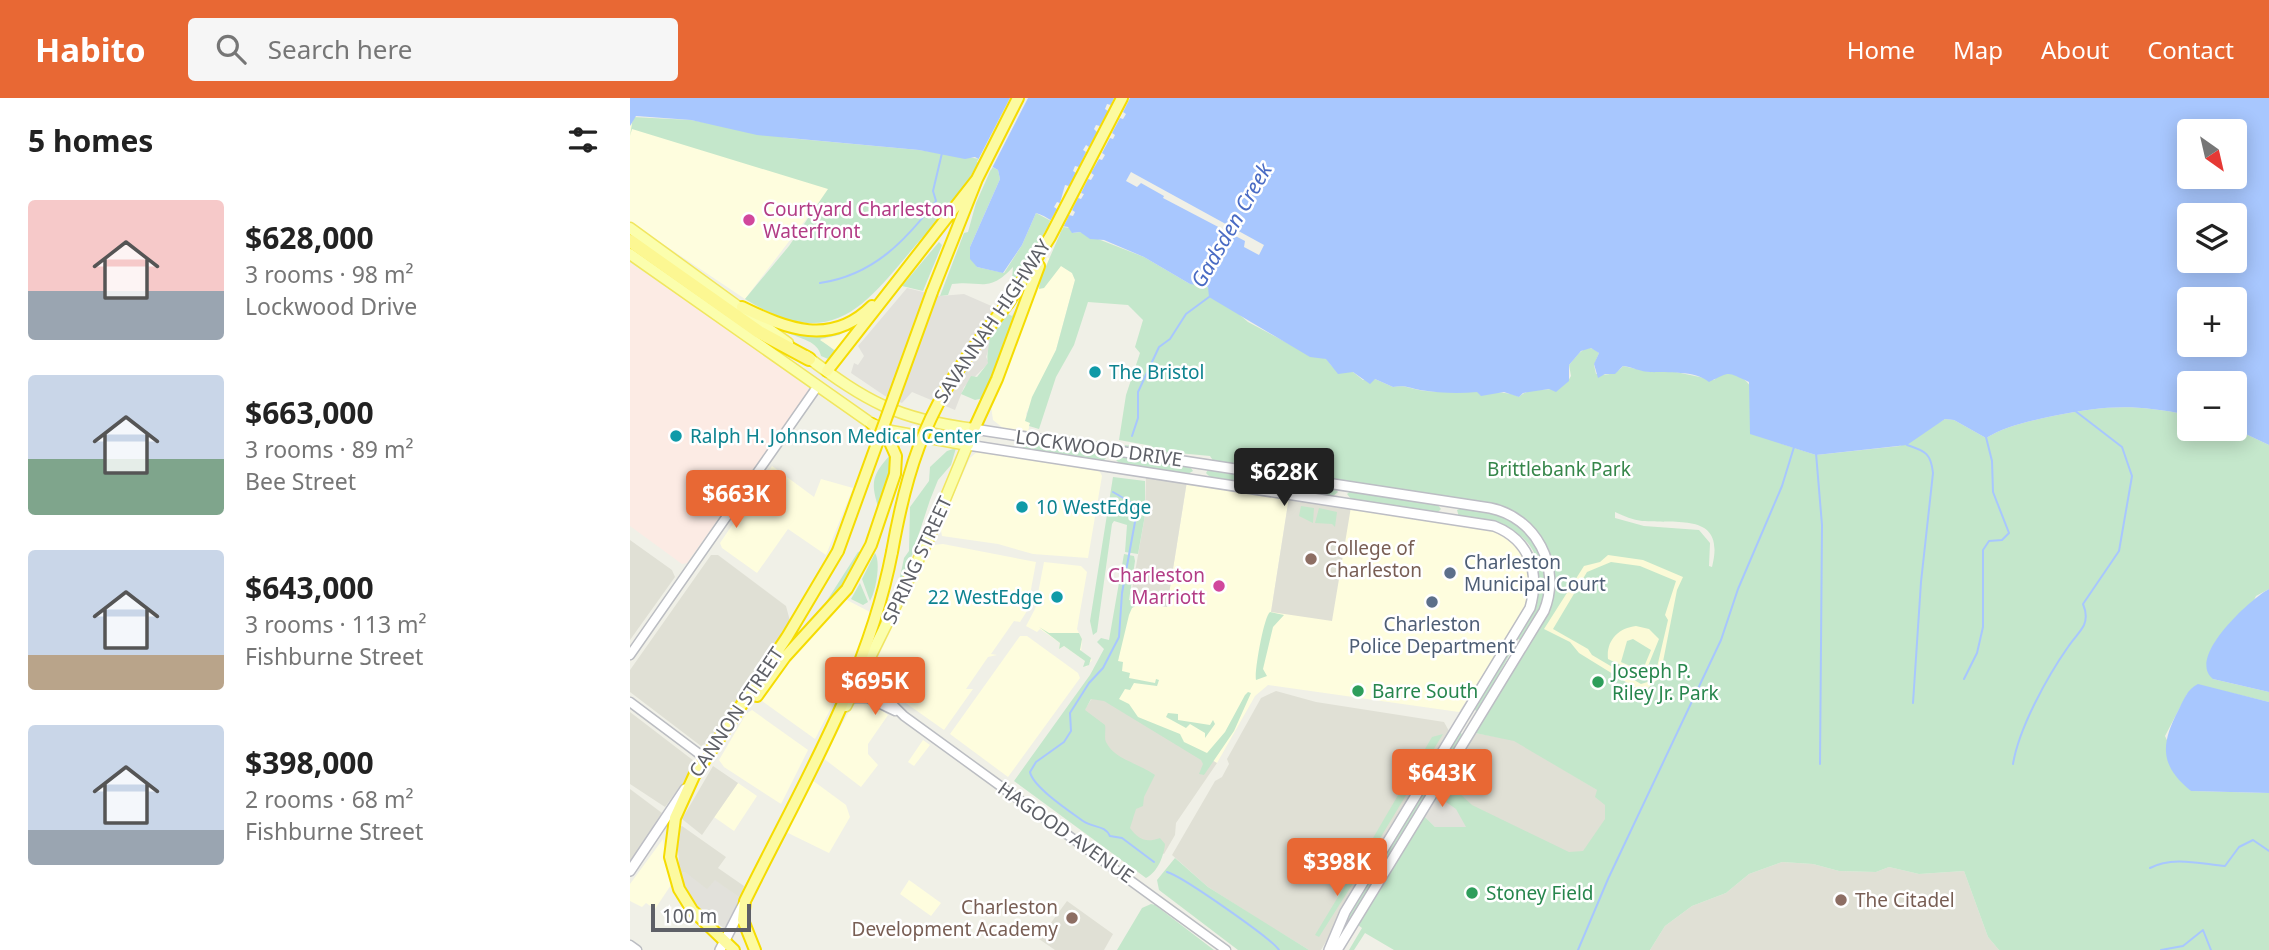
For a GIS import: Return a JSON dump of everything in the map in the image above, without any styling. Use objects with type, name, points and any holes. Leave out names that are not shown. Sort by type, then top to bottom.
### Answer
[{"type":"highway","points":[[827,371],[979,176],[1018,98]]},
{"type":"highway","name":"SAVANNAH HIGHWAY","points":[[820,751],[875,621],[906,478],[929,416],[957,368],[1009,302],[1050,237],[1122,98]]},
{"type":"highway","name":"CANNON STREET","points":[[694,776],[735,717],[838,551],[932,292],[979,176]]},
{"type":"highway","points":[[974,429],[997,379],[1050,237]]},
{"type":"highway","points":[[630,241],[759,332],[809,359]]},
{"type":"highway","points":[[741,307],[793,330],[822,332],[844,326],[860,317],[894,284]]},
{"type":"highway","points":[[735,717],[747,710],[785,657],[841,596],[871,545],[895,465],[891,442],[872,424]]},
{"type":"highway","name":"SPRING STREET","points":[[745,901],[820,751]]},
{"type":"highway","points":[[694,776],[675,818],[670,857],[685,901],[722,946],[734,950]]},
{"type":"highway","points":[[745,901],[743,920],[755,950]]},
{"type":"main road","name":"LOCKWOOD DRIVE","points":[[630,228],[868,400],[909,418],[1496,509],[1510,514],[1530,531],[1545,552],[1549,569],[1548,600],[1521,649],[1337,950]]},
{"type":"main road","name":"LOCKWOOD DRIVE","points":[[630,255],[817,387],[872,424],[891,431],[1448,518],[1503,530],[1519,542],[1530,558],[1535,592],[1530,608],[1345,912],[1329,950]]},
{"type":"main road","points":[[750,338],[802,368],[810,365],[809,359]]},
{"type":"main road","points":[[817,387],[827,371]]},
{"type":"main road","name":"SPRING STREET","points":[[820,751],[866,669],[929,538],[974,429]]},
{"type":"main road","points":[[1013,450],[1016,436]]},
{"type":"main road","points":[[1109,466],[1112,450]]},
{"type":"main road","points":[[1199,479],[1202,463]]},
{"type":"main road","points":[[1273,491],[1276,475]]},
{"type":"main road","points":[[1342,502],[1345,486]]},
{"type":"main road","points":[[1448,518],[1451,502]]},
{"type":"main road","points":[[1510,641],[1521,649]]},
{"type":"main road","points":[[1463,718],[1479,718]]},
{"type":"main road","name":"CANNON STREET","points":[[630,871],[694,776]]},
{"type":"main road","points":[[1375,862],[1388,869]]},
{"type":"main road","name":"SPRING STREET","points":[[722,946],[745,901]]},
{"type":"street","points":[[630,655],[817,387]]},
{"type":"street","name":"HAGOOD AVENUE","points":[[866,669],[870,681],[904,716]]},
{"type":"street","name":"HAGOOD AVENUE","points":[[851,698],[868,698],[904,716],[1226,950]]},
{"type":"street","points":[[630,702],[706,759]]},
{"type":"street","points":[[630,945],[637,950]]},
{"type":"shaded area","points":[[630,124],[829,189],[745,299],[630,222]]},
{"type":"shaded area","points":[[1047,257],[1072,273],[1075,280],[1056,350],[1026,414],[1030,423],[1028,432],[1003,428],[993,420],[991,406]]},
{"type":"shaded area","points":[[630,263],[739,336],[808,388],[808,393],[687,563],[682,564],[630,526]]},
{"type":"shaded area","points":[[907,288],[940,296],[964,294],[996,308],[994,333],[986,357],[989,363],[964,387],[955,410],[912,392],[902,403],[885,396],[851,373],[854,363],[858,365],[864,356],[858,346]]},
{"type":"shaded area","name":"10 WestEdge","points":[[979,450],[1098,468],[1102,476],[1088,558],[1033,554],[998,544],[942,536],[940,525],[970,458]]},
{"type":"shaded area","points":[[772,466],[814,497],[821,479],[853,488],[826,555],[788,529],[757,573],[722,548],[720,543]]},
{"type":"shaded area","points":[[1146,475],[1187,481],[1167,607],[1130,601],[1145,515]]},
{"type":"shaded area","points":[[1187,481],[1289,497],[1271,612],[1351,507],[1492,529],[1505,534],[1524,553],[1532,576],[1526,607],[1459,712],[1268,685],[1255,696],[1217,763],[1094,695],[1118,661],[1130,601],[1167,607]]},
{"type":"shaded area","name":"College of Charleston","points":[[1289,497],[1351,507],[1332,621],[1271,612]]},
{"type":"shaded area","points":[[630,540],[672,570],[675,577],[630,640]]},
{"type":"shaded area","points":[[943,544],[1036,562],[1027,611],[1020,622],[1014,621],[991,654],[997,655],[988,657],[966,689],[973,689],[944,730],[876,682],[871,672],[929,549],[933,545]]},
{"type":"shaded area","points":[[711,555],[718,555],[786,606],[790,621],[713,739],[701,746],[630,692],[630,670]]},
{"type":"shaded area","points":[[1044,562],[1081,566],[1087,572],[1077,629],[1082,639],[1081,652],[1092,660],[1086,667],[1085,661],[1064,646],[1059,649],[1060,643],[1040,629],[1037,632],[1026,626],[1035,609]]},
{"type":"shaded area","points":[[843,598],[872,613],[863,646],[815,739],[758,698],[768,681]]},
{"type":"shaded area","points":[[1020,636],[1027,636],[1078,673],[1080,678],[1008,777],[950,734]]},
{"type":"shaded area","points":[[1276,691],[1316,702],[1444,722],[1449,731],[1321,950],[1309,950],[1208,887],[1172,855],[1215,781],[1222,777],[1229,764],[1227,759],[1261,698]]},
{"type":"shaded area","points":[[1094,695],[1217,763],[1176,823],[1175,835],[1164,854],[1121,830],[1105,749],[1082,714]]},
{"type":"shaded area","points":[[860,700],[867,700],[888,715],[868,744],[868,754],[878,765],[861,787],[823,758],[851,708]]},
{"type":"shaded area","points":[[752,710],[808,750],[781,804],[724,767],[719,760],[746,714]]},
{"type":"shaded area","points":[[630,712],[694,761],[694,768],[665,807],[630,784]]},
{"type":"shaded area","points":[[1475,733],[1514,740],[1624,806],[1581,880],[1437,795]]},
{"type":"shaded area","points":[[923,740],[930,745],[914,766],[908,762]]},
{"type":"shaded area","points":[[713,766],[738,783],[702,835],[682,819]]},
{"type":"shaded area","points":[[812,780],[846,805],[850,817],[829,853],[786,832]]},
{"type":"shaded area","points":[[738,783],[757,796],[734,831],[714,817]]},
{"type":"shaded area","points":[[630,789],[662,813],[630,866]]},
{"type":"shaded area","points":[[1437,795],[1478,819],[1473,828],[1435,827],[1424,816]]},
{"type":"shaded area","points":[[682,826],[726,857],[718,868],[744,886],[740,898],[715,880],[707,889],[685,872],[680,874],[677,840],[679,827]]},
{"type":"shaded area","points":[[663,839],[671,885],[655,909],[646,903],[642,907],[630,901],[630,884]]},
{"type":"shaded area","name":"The Citadel","points":[[1782,862],[1813,864],[1839,871],[1876,872],[1889,867],[1919,874],[1964,871],[1988,937],[1999,950],[1650,950],[1665,926],[1692,906],[1726,893],[1749,874]]},
{"type":"shaded area","points":[[685,872],[715,879],[740,898],[725,929],[705,914],[690,896],[680,874]]},
{"type":"shaded area","points":[[909,880],[941,903],[931,916],[900,894]]},
{"type":"shaded area","name":"Charleston Development Academy","points":[[1067,901],[1113,934],[1104,950],[1055,950],[1039,939]]},
{"type":"green space","points":[[633,117],[691,120],[788,138],[919,150],[980,159],[947,211],[878,289],[842,316],[822,322],[800,322],[775,315],[745,299],[789,246],[828,189],[632,129],[630,136]]},
{"type":"green space","points":[[992,167],[998,170],[1000,179],[970,247],[977,267],[1004,273],[1022,245],[1036,213],[1051,221],[1017,282],[1012,279],[1013,267],[991,283],[952,284],[948,295],[940,296],[964,233],[968,232],[976,203]]},
{"type":"green space","name":"Brittlebank Park","points":[[1063,227],[1070,228],[1073,233],[1080,232],[1144,257],[1190,284],[1204,284],[1248,322],[1308,354],[1327,359],[1335,368],[1353,372],[1363,380],[1375,379],[1393,387],[1419,390],[1499,392],[1519,397],[1532,391],[1560,387],[1566,383],[1571,376],[1569,365],[1582,350],[1590,348],[1599,353],[1594,365],[1596,374],[1611,374],[1623,366],[1650,372],[1671,371],[1714,380],[1726,373],[1737,375],[1755,392],[1779,443],[1816,455],[1900,446],[1945,419],[1954,420],[1986,438],[2010,427],[2053,416],[2121,407],[2177,413],[2177,441],[2247,441],[2247,435],[2269,445],[2269,589],[2256,596],[2213,679],[2269,692],[2269,702],[2198,685],[2187,694],[2165,736],[2191,791],[2269,793],[2269,950],[1999,950],[1988,937],[1964,871],[1919,874],[1889,867],[1876,872],[1839,871],[1813,864],[1782,862],[1749,874],[1726,893],[1692,906],[1665,926],[1650,950],[1394,950],[1365,933],[1354,950],[1349,950],[1362,928],[1358,925],[1424,816],[1435,827],[1466,827],[1456,809],[1443,800],[1447,790],[1455,789],[1472,805],[1569,852],[1583,851],[1605,819],[1605,805],[1595,797],[1597,790],[1514,741],[1475,733],[1551,602],[1554,576],[1548,554],[1517,516],[1214,462],[1210,456],[1125,448],[1125,445],[1152,446],[1119,440],[1126,395],[1140,353],[1135,347],[1143,320],[1128,305],[1088,302],[1074,345],[1056,377],[1039,429],[1029,426],[1030,423],[1025,421],[1032,397],[1056,350],[1075,280],[1072,273],[1061,266],[1044,288],[1039,289],[1040,280]],"holes":[[[1615,512],[1629,518],[1684,522],[1706,529],[1712,537],[1715,549],[1712,567],[1709,566],[1710,543],[1699,530],[1644,526],[1615,518]]]},
{"type":"green space","points":[[939,242],[942,245],[923,291],[902,286]]},
{"type":"green space","points":[[1018,305],[984,398],[975,400],[961,394],[971,376],[977,377],[988,363],[996,308],[1012,316]]},
{"type":"green space","points":[[847,329],[839,335],[820,339],[834,350],[853,331],[833,361],[821,356],[813,344],[788,333],[820,335]]},
{"type":"green space","points":[[1022,442],[1103,455],[1106,458],[1103,461],[1023,448]]},
{"type":"green space","points":[[956,448],[951,465],[938,480],[930,500],[903,582],[900,577],[904,558],[909,551],[910,507],[929,481],[930,467],[947,451]]},
{"type":"green space","points":[[891,454],[893,464],[880,512],[874,480],[879,468]]},
{"type":"green space","points":[[1119,457],[1189,465],[1193,471],[1188,474],[1120,464],[1116,460]]},
{"type":"green space","points":[[1209,468],[1258,476],[1262,484],[1211,478],[1206,473]]},
{"type":"green space","points":[[1113,477],[1145,481],[1145,515],[1138,554],[1125,552],[1127,525],[1114,521],[1112,524],[1097,632],[1093,635],[1090,621]]},
{"type":"green space","points":[[1288,481],[1334,487],[1338,492],[1332,497],[1287,490],[1284,487]]},
{"type":"green space","points":[[1352,490],[1436,503],[1441,509],[1437,513],[1352,500],[1347,494]]},
{"type":"green space","points":[[1301,506],[1314,508],[1313,523],[1299,516]]},
{"type":"green space","points":[[1319,508],[1337,512],[1335,527],[1332,524],[1315,523]]},
{"type":"green space","points":[[1462,508],[1505,516],[1529,535],[1543,561],[1545,590],[1542,604],[1527,633],[1520,640],[1516,638],[1530,610],[1538,579],[1538,564],[1533,550],[1523,538],[1507,528],[1459,517],[1457,510]]},
{"type":"green space","points":[[866,550],[842,590],[819,613],[858,552]]},
{"type":"green space","points":[[875,553],[878,563],[877,577],[870,601],[862,579]]},
{"type":"green space","points":[[1124,554],[1134,556],[1135,561],[1129,600],[1148,605],[1139,604],[1132,608],[1118,661],[1123,662],[1122,671],[1130,673],[1129,678],[1155,683],[1156,679],[1159,680],[1157,686],[1134,683],[1130,690],[1125,689],[1119,699],[1129,704],[1138,717],[1180,734],[1184,742],[1207,753],[1225,732],[1245,695],[1251,693],[1234,731],[1204,775],[1199,774],[1203,764],[1201,760],[1104,701],[1091,699],[1085,710],[1105,725],[1105,740],[1110,748],[1155,775],[1144,797],[1143,806],[1136,809],[1130,828],[1143,839],[1160,838],[1165,844],[1160,863],[1146,878],[1014,781],[1090,675],[1104,649],[1097,642],[1101,638],[1109,640]]},
{"type":"green space","points":[[860,583],[868,602],[863,605],[851,599]]},
{"type":"green space","points":[[1270,612],[1284,615],[1273,627],[1263,669],[1267,676],[1256,680],[1260,644]]},
{"type":"green space","points":[[1039,627],[1049,633],[1079,633],[1082,639],[1080,650],[1091,658],[1089,665],[1083,667],[1085,661],[1064,646],[1059,649],[1060,643]]},
{"type":"green space","points":[[1508,651],[1511,652],[1476,711],[1474,708]]},
{"type":"green space","points":[[1168,713],[1178,714],[1178,720],[1210,725],[1213,720],[1215,724],[1205,738],[1205,733],[1190,724],[1186,728],[1166,717]]},
{"type":"green space","points":[[1460,731],[1462,735],[1440,776],[1389,857],[1385,854]]},
{"type":"green space","points":[[1443,734],[1379,840],[1373,838],[1432,737]]},
{"type":"green space","points":[[1175,858],[1208,887],[1309,950],[1238,950],[1159,890],[1157,880]]},
{"type":"green space","points":[[1375,871],[1377,874],[1338,940],[1349,914]]},
{"type":"green space","points":[[1353,872],[1357,877],[1319,937],[1315,935]]},
{"type":"green space","points":[[1151,904],[1214,950],[1117,950],[1142,908]]},
{"type":"sand","points":[[863,320],[835,350],[820,340],[840,335]]},
{"type":"sand","points":[[1608,555],[1643,560],[1683,577],[1677,590],[1660,677],[1647,689],[1634,687],[1579,653],[1570,642],[1544,629],[1584,566],[1600,562]],"holes":[[[1611,562],[1640,566],[1676,581],[1665,615],[1668,620],[1654,680],[1641,684],[1553,629],[1587,572]]]},
{"type":"sand","points":[[1630,627],[1649,629],[1659,639],[1644,676],[1608,659],[1614,636]],"holes":[[[1633,639],[1651,650],[1644,667],[1639,670],[1621,662],[1627,641]]]},
{"type":"water","points":[[630,98],[2269,98],[2269,445],[2247,435],[2247,371],[2177,371],[2177,413],[2121,407],[2090,410],[2027,422],[1986,438],[1954,420],[1945,419],[1907,445],[1816,455],[1750,434],[1749,382],[1729,374],[1709,382],[1689,374],[1647,372],[1623,366],[1615,374],[1605,374],[1598,378],[1594,364],[1599,353],[1591,348],[1581,351],[1569,365],[1569,381],[1556,392],[1549,389],[1523,393],[1519,397],[1504,392],[1481,396],[1477,392],[1441,392],[1393,387],[1375,379],[1370,384],[1353,372],[1338,374],[1326,359],[1310,357],[1209,297],[1208,287],[1190,284],[1144,257],[1104,240],[1090,239],[1080,232],[1072,233],[1068,227],[1036,213],[1022,245],[1003,273],[977,267],[970,259],[970,247],[1000,179],[998,170],[975,157],[965,159],[919,150],[757,135],[691,120],[636,116],[630,126]]},
{"type":"water","points":[[2269,589],[2269,692],[2213,679],[2207,670],[2208,658],[2214,644],[2235,617]]},
{"type":"water","points":[[2198,684],[2269,702],[2269,793],[2191,791],[2173,772],[2166,754],[2168,734],[2186,696]]},
{"type":"pier","points":[[1010,98],[1028,98],[991,170],[977,162]]},
{"type":"pier","points":[[1114,98],[1130,98],[1123,112],[1126,114],[1123,119],[1120,118],[1112,133],[1115,135],[1113,139],[1110,138],[1102,153],[1105,155],[1102,160],[1099,159],[1091,173],[1094,175],[1091,180],[1088,179],[1081,193],[1084,194],[1081,199],[1078,198],[1072,210],[1075,212],[1073,216],[1069,215],[1062,230],[1055,229],[1049,223],[1057,209],[1054,207],[1057,202],[1060,203],[1065,185],[1069,186],[1076,173],[1073,171],[1075,166],[1079,167],[1086,152],[1083,150],[1086,145],[1089,147],[1097,132],[1094,129],[1096,125],[1100,126],[1108,111],[1105,109],[1107,104],[1111,105]]},
{"type":"pier","points":[[1131,172],[1264,245],[1259,255],[1244,247],[1245,241],[1163,198],[1164,196],[1141,183],[1137,187],[1126,181]]},
{"type":"waterway","points":[[820,283],[839,279],[873,264],[913,229],[936,201],[933,191],[942,153]]},
{"type":"waterway","name":"Gadsden Creek","points":[[1132,436],[1138,418],[1138,392],[1159,347],[1170,339],[1186,314],[1209,297]]},
{"type":"waterway","points":[[2013,764],[2021,735],[2035,703],[2060,659],[2084,625],[2086,614],[2083,604],[2119,551],[2132,476],[2122,447],[2074,410]]},
{"type":"waterway","points":[[1964,679],[1977,653],[1983,627],[1983,550],[1989,541],[2002,540],[2009,533],[1993,492],[1992,461],[1986,437]]},
{"type":"waterway","points":[[1907,445],[1926,454],[1931,461],[1933,473],[1921,582],[1913,703]]},
{"type":"waterway","points":[[1578,950],[1608,879],[1721,640],[1738,589],[1782,486],[1794,447]]},
{"type":"waterway","points":[[1816,453],[1822,525],[1820,764]]},
{"type":"waterway","name":"Gadsden Creek","points":[[1113,492],[1132,503],[1137,511],[1122,593],[1119,637],[1103,668],[1089,683],[1070,713],[1071,731],[1064,742],[1036,762],[1030,772],[1038,785],[1069,811],[1087,823],[1105,830],[1110,836],[1122,838],[1154,862]]},
{"type":"waterway","points":[[2150,868],[2168,862],[2225,866],[2239,847],[2253,840],[2269,851]]},
{"type":"waterway","name":"Gadsden Creek","points":[[1167,872],[1226,908],[1279,950]]},
{"type":"waterway","points":[[2161,950],[2183,946],[2203,930],[2211,950]]},
{"type":"place","name":"Courtyard Charleston Waterfront","points":[[749,220]]},
{"type":"place","name":"The Bristol","points":[[1095,372]]},
{"type":"place","name":"Ralph H. Johnson Medical Center","points":[[676,436]]},
{"type":"place","name":"10 WestEdge","points":[[1022,507]]},
{"type":"place","name":"College of Charleston","points":[[1311,559]]},
{"type":"place","name":"Charleston Municipal Court","points":[[1450,573]]},
{"type":"place","name":"Charleston Marriott","points":[[1219,586]]},
{"type":"place","name":"22 WestEdge","points":[[1057,597]]},
{"type":"place","name":"Charleston Police Department","points":[[1432,602]]},
{"type":"place","name":"Joseph P. Riley Jr. Park","points":[[1598,682]]},
{"type":"place","name":"Barre South","points":[[1358,691]]},
{"type":"place","name":"Stoney Field","points":[[1472,893]]},
{"type":"place","name":"The Citadel","points":[[1841,900]]},
{"type":"place","name":"Charleston Development Academy","points":[[1072,918]]}]
